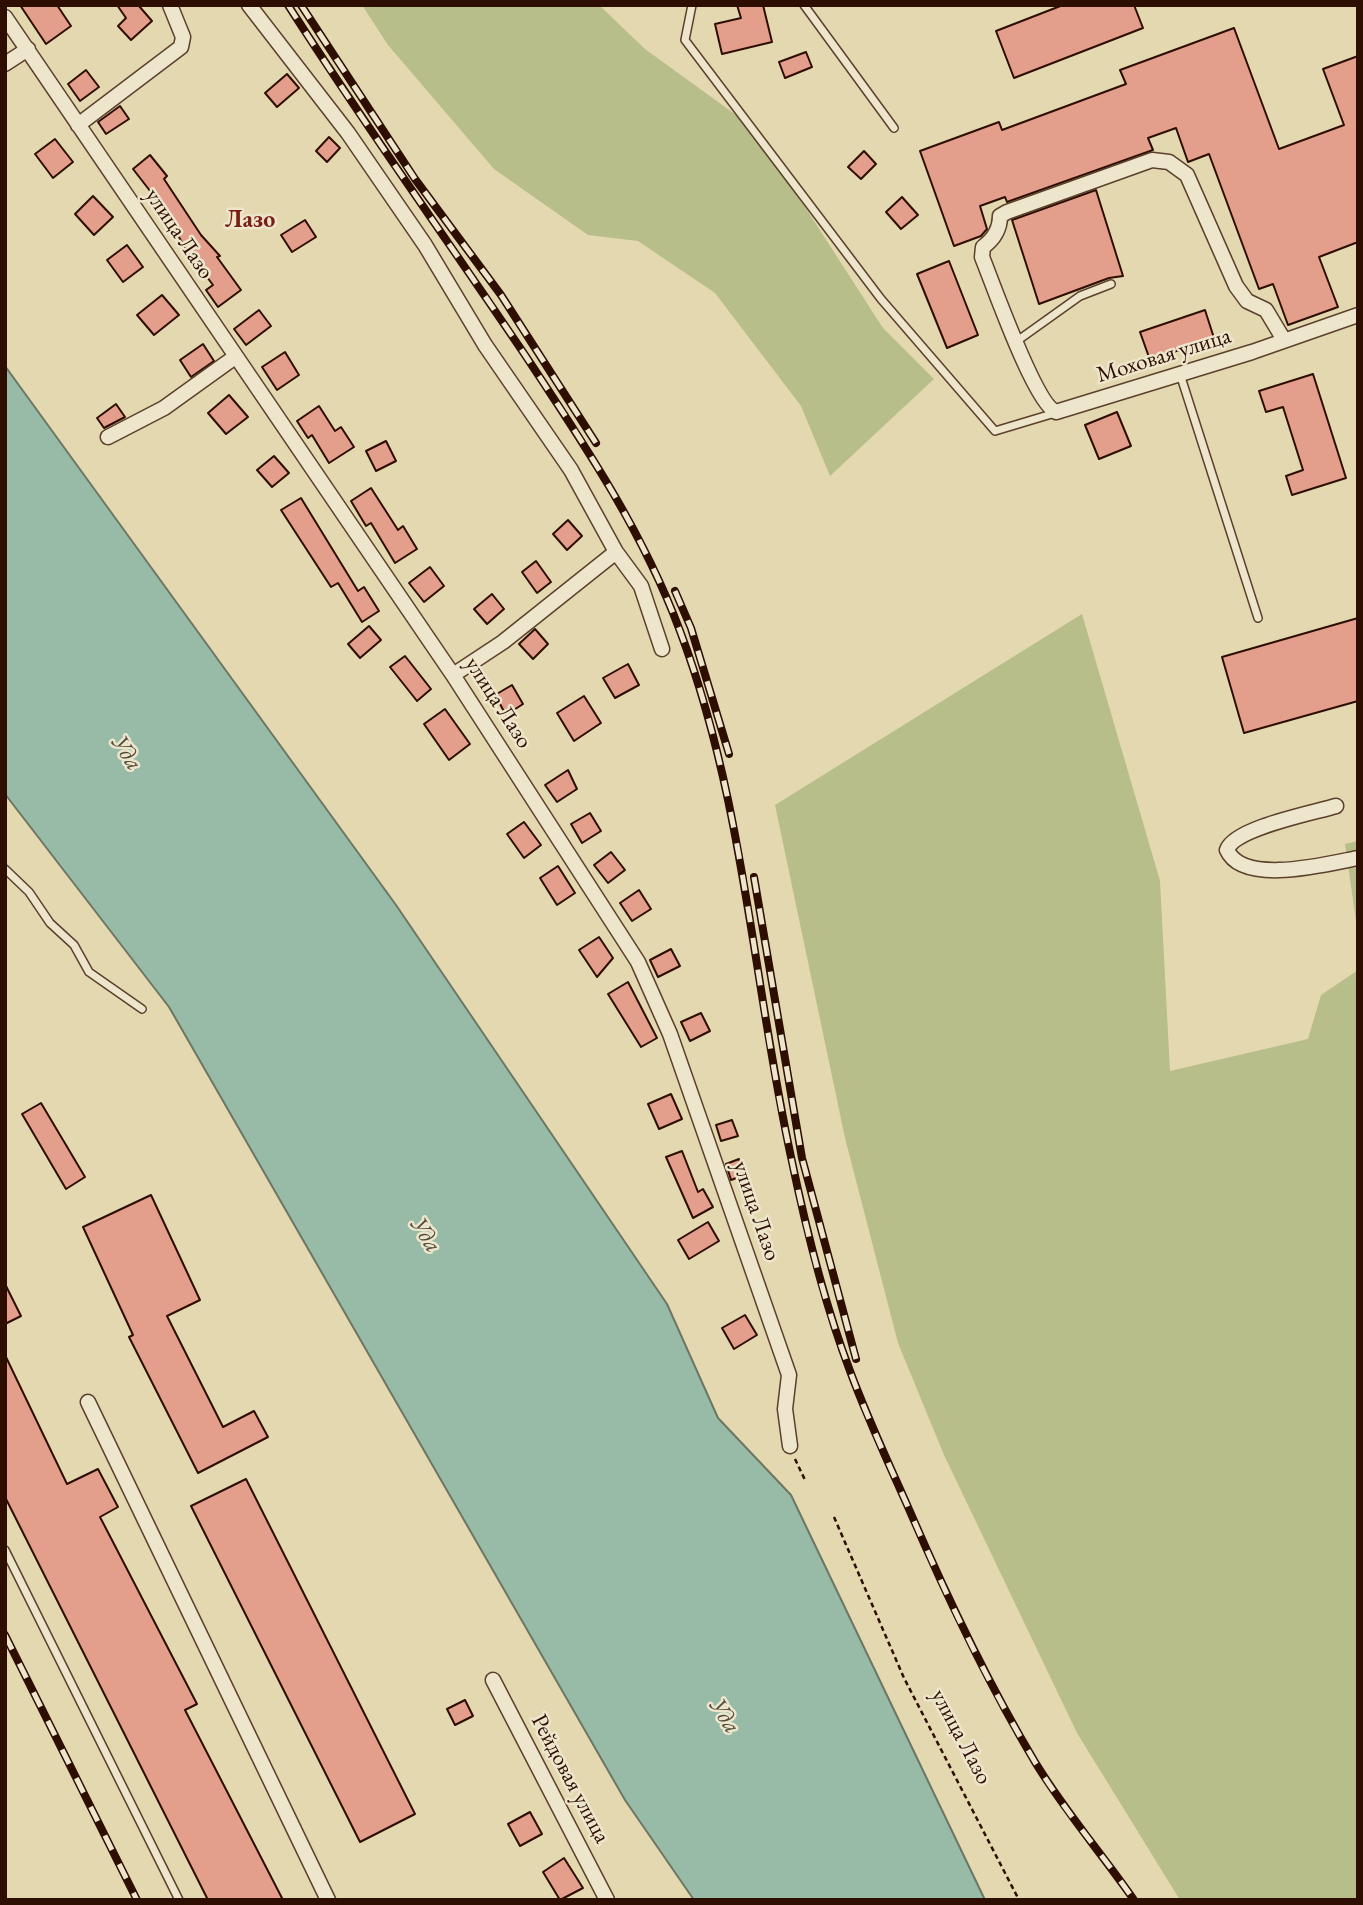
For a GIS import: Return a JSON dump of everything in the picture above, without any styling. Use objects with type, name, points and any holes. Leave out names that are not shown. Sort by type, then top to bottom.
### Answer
[{"type":"street","points":[[78,124],[181,47],[183,37],[170,5]]},
{"type":"street","points":[[249,5],[348,133],[425,245],[485,345],[571,470],[616,552],[641,586],[662,649]]},
{"type":"street","name":"улица Лазо","points":[[5,17],[453,676],[638,962],[670,1034],[789,1375],[785,1409],[790,1446]]},
{"type":"street","points":[[5,64],[27,49]]},
{"type":"street","name":"Моховая улица","points":[[1017,341],[982,257],[983,247],[992,240],[1000,225],[1000,216],[1153,160],[1169,162],[1186,175],[1236,286],[1247,301],[1266,310],[1284,340]]},
{"type":"street","name":"Моховая улица","points":[[1056,412],[1358,315]]},
{"type":"street","points":[[1017,341],[1045,404],[1056,412]]},
{"type":"street","points":[[108,437],[164,408],[236,357]]},
{"type":"street","points":[[453,676],[503,642],[616,552]]},
{"type":"street","points":[[1336,806],[1242,833],[1229,843],[1227,850],[1231,859],[1240,866],[1268,870],[1311,867],[1358,858]]},
{"type":"street","points":[[88,1402],[328,1900]]},
{"type":"street","name":"Рейдовая улица","points":[[493,1680],[607,1900]]},
{"type":"lane","points":[[692,5],[685,40],[881,299],[995,431],[1056,412]]},
{"type":"lane","points":[[804,5],[894,128]]},
{"type":"lane","points":[[1017,341],[1080,296],[1111,284]]},
{"type":"lane","points":[[1180,374],[1258,618]]},
{"type":"lane","points":[[5,869],[29,892],[50,923],[74,944],[89,972],[142,1009]]},
{"type":"lane","points":[[5,1550],[179,1900]]},
{"type":"path","points":[[790,1446],[806,1482]]},
{"type":"path","name":"улица Лазо","points":[[834,1517],[904,1678],[1019,1900]]},
{"type":"shaded area","points":[[362,5],[599,5],[645,49],[754,128],[883,328],[934,379],[830,476],[801,406],[715,293],[638,241],[588,235],[494,169],[388,45]]},
{"type":"shaded area","points":[[1082,614],[1160,881],[1170,1071],[1308,1039],[1321,995],[1358,970],[1358,1900],[1180,1900],[1077,1733],[944,1455],[898,1343],[845,1138],[775,805]]},
{"type":"shaded area","points":[[1358,841],[1358,935],[1345,844]]},
{"type":"water","name":"Уда","points":[[5,366],[396,905],[667,1304],[718,1418],[791,1495],[985,1900],[694,1900],[625,1800],[169,1007],[5,794]]},
{"type":"building","points":[[20,5],[57,5],[71,26],[46,44]]},
{"type":"building","points":[[117,5],[139,6],[152,21],[131,40],[118,26],[126,18]]},
{"type":"building","points":[[737,5],[763,5],[772,42],[722,54],[715,24],[741,18]]},
{"type":"building","points":[[1063,5],[1134,5],[1143,28],[1014,78],[996,31]]},
{"type":"building","points":[[1234,28],[1279,149],[1344,125],[1323,69],[1358,56],[1358,242],[1319,257],[1338,307],[1288,325],[1273,284],[1259,289],[1209,154],[1188,162],[1176,128],[1148,138],[1153,150],[1007,202],[1005,197],[980,206],[987,229],[981,236],[954,246],[920,151],[999,122],[1002,130],[1126,84],[1120,70]]},
{"type":"building","points":[[806,52],[812,67],[785,78],[779,62]]},
{"type":"building","points":[[86,70],[99,87],[80,101],[68,84]]},
{"type":"building","points":[[287,74],[299,88],[277,107],[265,93]]},
{"type":"building","points":[[120,106],[129,119],[106,134],[98,122]]},
{"type":"building","points":[[329,137],[340,148],[327,162],[316,151]]},
{"type":"building","points":[[55,139],[73,162],[53,178],[35,154]]},
{"type":"building","points":[[864,151],[876,164],[861,179],[848,167]]},
{"type":"building","points":[[150,155],[167,176],[164,179],[201,235],[220,256],[217,257],[241,290],[218,307],[206,290],[213,285],[185,248],[161,205],[133,169]]},
{"type":"building","points":[[1096,190],[1123,276],[1109,278],[1039,304],[1012,220]]},
{"type":"building","points":[[93,196],[113,217],[94,235],[75,214]]},
{"type":"building","points":[[902,197],[918,215],[901,229],[886,212]]},
{"type":"building","points":[[305,220],[316,237],[292,252],[281,235]]},
{"type":"building","points":[[127,245],[143,267],[123,282],[107,260]]},
{"type":"building","points":[[949,261],[978,335],[947,348],[917,274]]},
{"type":"building","points":[[162,295],[179,315],[154,335],[137,315]]},
{"type":"building","points":[[259,310],[271,326],[246,345],[234,329]]},
{"type":"building","points":[[1205,310],[1214,338],[1150,360],[1140,332]]},
{"type":"building","points":[[203,344],[214,361],[191,377],[180,360]]},
{"type":"building","points":[[285,352],[299,375],[277,390],[262,367]]},
{"type":"building","points":[[1313,374],[1346,478],[1292,495],[1286,476],[1303,470],[1283,407],[1266,412],[1259,391]]},
{"type":"building","points":[[229,395],[248,417],[226,434],[208,413]]},
{"type":"building","points":[[116,404],[125,417],[104,428],[97,418]]},
{"type":"building","points":[[319,406],[335,431],[341,427],[354,447],[329,463],[312,435],[308,438],[297,421]]},
{"type":"building","points":[[1117,412],[1131,446],[1099,459],[1085,425]]},
{"type":"building","points":[[386,441],[396,461],[376,471],[366,451]]},
{"type":"building","points":[[274,456],[289,473],[272,487],[257,470]]},
{"type":"building","points":[[371,488],[398,530],[403,526],[417,549],[395,563],[371,523],[366,526],[351,501]]},
{"type":"building","points":[[301,498],[358,591],[364,587],[379,611],[362,622],[338,583],[331,587],[281,510]]},
{"type":"building","points":[[568,520],[582,536],[567,550],[553,534]]},
{"type":"building","points":[[536,561],[551,582],[537,593],[522,572]]},
{"type":"building","points":[[430,567],[444,586],[424,602],[409,583]]},
{"type":"building","points":[[492,594],[504,609],[487,624],[474,609]]},
{"type":"building","points":[[1358,618],[1358,701],[1244,733],[1222,657]]},
{"type":"building","points":[[369,626],[381,640],[360,658],[348,644]]},
{"type":"building","points":[[535,629],[548,644],[533,659],[519,644]]},
{"type":"building","points":[[405,656],[431,689],[417,701],[390,667]]},
{"type":"building","points":[[628,664],[639,685],[615,698],[603,678]]},
{"type":"building","points":[[512,685],[523,704],[506,715],[495,695]]},
{"type":"building","points":[[584,696],[601,723],[574,741],[557,713]]},
{"type":"building","points":[[445,709],[470,744],[449,760],[424,724]]},
{"type":"building","points":[[568,770],[577,789],[557,802],[545,785]]},
{"type":"building","points":[[590,813],[601,831],[582,843],[571,824]]},
{"type":"building","points":[[524,822],[541,845],[524,858],[507,834]]},
{"type":"building","points":[[611,852],[625,870],[608,883],[594,865]]},
{"type":"building","points":[[558,866],[575,893],[557,905],[540,878]]},
{"type":"building","points":[[639,890],[651,909],[632,921],[620,903]]},
{"type":"building","points":[[599,937],[613,958],[597,977],[579,950]]},
{"type":"building","points":[[671,949],[680,966],[658,977],[650,960]]},
{"type":"building","points":[[628,982],[657,1038],[641,1047],[608,994]]},
{"type":"building","points":[[701,1013],[710,1031],[690,1041],[681,1022]]},
{"type":"building","points":[[671,1094],[682,1119],[659,1129],[648,1104]]},
{"type":"building","points":[[41,1103],[85,1177],[66,1189],[22,1114]]},
{"type":"building","points":[[732,1120],[738,1136],[721,1141],[716,1125]]},
{"type":"building","points":[[682,1151],[698,1192],[703,1189],[713,1207],[693,1218],[666,1157]]},
{"type":"building","points":[[739,1159],[745,1175],[731,1180],[726,1164]]},
{"type":"building","points":[[151,1195],[200,1300],[167,1316],[223,1427],[254,1411],[268,1437],[198,1473],[129,1337],[133,1335],[83,1227]]},
{"type":"building","points":[[708,1222],[719,1241],[689,1259],[678,1240]]},
{"type":"building","points":[[5,1284],[21,1316],[5,1324]]},
{"type":"building","points":[[745,1315],[757,1335],[734,1349],[722,1328]]},
{"type":"building","points":[[5,1355],[67,1484],[98,1469],[118,1507],[100,1517],[197,1704],[185,1710],[283,1900],[208,1900],[5,1497]]},
{"type":"building","points":[[246,1479],[415,1814],[360,1842],[191,1506]]},
{"type":"building","points":[[465,1700],[473,1716],[455,1725],[447,1709]]},
{"type":"building","points":[[530,1812],[542,1834],[520,1846],[508,1824]]},
{"type":"building","points":[[564,1858],[583,1888],[560,1900],[543,1872]]},
{"type":"railway","points":[[288,5],[569,421],[630,523],[665,594],[702,695],[719,760],[791,1157],[816,1266],[841,1345],[922,1540],[1000,1700],[1046,1780],[1134,1900]]},
{"type":"railway","points":[[301,5],[415,179],[501,295],[596,443]]},
{"type":"railway","points":[[675,591],[691,628],[729,754]]},
{"type":"railway","points":[[754,877],[802,1158],[856,1359]]},
{"type":"railway","points":[[5,1635],[137,1900]]},
{"type":"district","name":"Лазо","points":[[250,220]]}]
